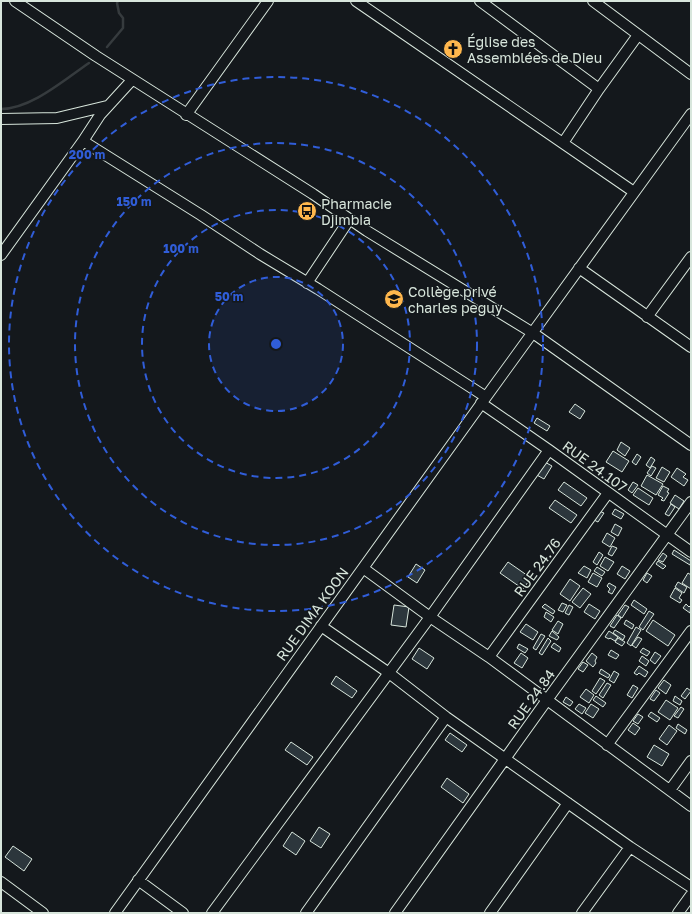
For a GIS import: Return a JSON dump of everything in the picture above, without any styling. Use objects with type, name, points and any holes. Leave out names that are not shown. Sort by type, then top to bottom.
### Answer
[{"type":"street","points":[[14,1],[132,80],[313,194],[406,256],[533,333],[691,445]]},
{"type":"street","points":[[186,115],[268,1]]},
{"type":"street","points":[[356,1],[634,192]]},
{"type":"street","points":[[480,1],[599,89]]},
{"type":"street","points":[[593,1],[691,74]]},
{"type":"street","points":[[563,143],[599,89],[638,35]]},
{"type":"street","points":[[1,255],[107,106],[132,80]]},
{"type":"street","points":[[1,119],[57,118],[107,106]]},
{"type":"street","name":"RUE DIMA KOON","points":[[115,913],[691,114]]},
{"type":"street","name":"RUE 24.107","points":[[83,141],[307,283],[484,400],[549,450],[691,552]]},
{"type":"street","points":[[307,283],[350,220]]},
{"type":"street","points":[[647,317],[691,257]]},
{"type":"street","points":[[579,268],[691,347]]},
{"type":"street","points":[[212,913],[430,617],[549,450]]},
{"type":"street","name":"RUE 24.76","points":[[489,657],[608,493]]},
{"type":"street","name":"RUE 24.84","points":[[394,913],[691,502]]},
{"type":"street","points":[[363,568],[430,617],[489,657],[691,806]]},
{"type":"street","points":[[321,626],[389,673],[446,717],[630,847],[691,887]]},
{"type":"street","points":[[607,745],[691,631]]},
{"type":"street","points":[[306,913],[446,717]]},
{"type":"street","points":[[670,790],[691,761]]},
{"type":"street","points":[[490,913],[568,803]]},
{"type":"street","points":[[582,913],[630,847]]},
{"type":"street","points":[[138,880],[183,913]]},
{"type":"street","points":[[1,882],[43,913]]},
{"type":"street","points":[[678,913],[691,895]]},
{"type":"building","points":[[575,404],[585,411],[580,419],[569,412]]},
{"type":"building","points":[[537,418],[550,426],[547,431],[534,423]]},
{"type":"building","points":[[621,442],[630,448],[625,456],[617,450]]},
{"type":"building","points":[[613,451],[629,461],[622,472],[606,462]]},
{"type":"building","points":[[637,454],[641,457],[636,465],[632,462]]},
{"type":"building","points":[[651,457],[655,460],[650,468],[646,465]]},
{"type":"building","points":[[543,461],[552,466],[544,479],[535,474]]},
{"type":"building","points":[[652,466],[656,468],[651,476],[647,473]]},
{"type":"building","points":[[662,467],[670,472],[664,482],[656,478]]},
{"type":"building","points":[[677,468],[686,474],[683,477],[688,480],[684,486],[671,477]]},
{"type":"building","points":[[647,475],[663,484],[656,495],[641,486]]},
{"type":"building","points":[[564,482],[587,498],[581,506],[558,490]]},
{"type":"building","points":[[633,482],[638,485],[632,493],[628,490]]},
{"type":"building","points":[[663,486],[669,489],[667,492],[669,493],[664,501],[661,500],[663,498],[658,495]]},
{"type":"building","points":[[638,488],[653,498],[649,505],[633,495]]},
{"type":"building","points":[[675,495],[684,501],[679,509],[670,503]]},
{"type":"building","points":[[555,500],[577,515],[571,523],[549,508]]},
{"type":"building","points":[[671,504],[675,507],[669,516],[665,514]]},
{"type":"building","points":[[615,509],[624,514],[621,519],[612,514]]},
{"type":"building","points":[[599,511],[604,513],[598,522],[594,520]]},
{"type":"building","points":[[615,524],[622,528],[618,536],[611,532]]},
{"type":"building","points":[[607,533],[615,538],[610,547],[602,542]]},
{"type":"building","points":[[612,546],[617,548],[612,556],[608,554]]},
{"type":"building","points":[[674,550],[691,561],[690,565],[672,554]]},
{"type":"building","points":[[599,552],[603,555],[597,565],[593,562]]},
{"type":"building","points":[[663,553],[667,556],[663,562],[658,560]]},
{"type":"building","points":[[605,557],[614,562],[608,571],[600,566]]},
{"type":"building","points":[[658,561],[666,566],[663,569],[656,564]]},
{"type":"building","points":[[508,562],[531,578],[523,589],[500,573]]},
{"type":"building","points":[[416,564],[425,570],[417,583],[408,577]]},
{"type":"building","points":[[584,566],[591,570],[587,578],[578,573]]},
{"type":"building","points":[[622,566],[630,571],[625,579],[617,574]]},
{"type":"building","points":[[597,567],[605,572],[602,576],[594,571]]},
{"type":"building","points":[[593,573],[602,578],[597,587],[588,582]]},
{"type":"building","points":[[647,573],[652,576],[647,583],[643,580]]},
{"type":"building","points":[[688,573],[691,575],[691,589],[682,583]]},
{"type":"building","points":[[570,579],[580,586],[570,601],[560,594]]},
{"type":"building","points":[[678,582],[687,587],[684,593],[675,587]]},
{"type":"building","points":[[609,583],[616,587],[612,594],[608,592],[610,589],[607,586]]},
{"type":"building","points":[[583,588],[591,594],[580,608],[572,602]]},
{"type":"building","points":[[675,588],[682,593],[679,598],[682,600],[680,603],[670,597]]},
{"type":"building","points":[[634,600],[647,609],[644,614],[631,605]]},
{"type":"building","points":[[562,603],[567,605],[563,612],[558,610]]},
{"type":"building","points":[[545,604],[555,611],[553,614],[542,607]]},
{"type":"building","points":[[589,604],[600,611],[595,619],[584,612]]},
{"type":"building","points":[[686,604],[689,607],[691,605],[690,613],[683,608]]},
{"type":"building","points":[[394,605],[409,607],[406,627],[391,625]]},
{"type":"building","points":[[569,605],[573,607],[569,615],[565,613]]},
{"type":"building","points":[[625,605],[629,607],[622,618],[618,615]]},
{"type":"building","points":[[649,611],[654,614],[643,630],[639,627]]},
{"type":"building","points":[[546,612],[554,617],[551,622],[544,617]]},
{"type":"building","points":[[617,615],[621,618],[614,628],[610,626]]},
{"type":"building","points":[[626,620],[634,625],[632,629],[624,624]]},
{"type":"building","points":[[653,620],[675,635],[668,646],[646,631]]},
{"type":"building","points":[[558,621],[563,624],[558,634],[552,630]]},
{"type":"building","points":[[526,624],[538,632],[533,640],[520,632]]},
{"type":"building","points":[[636,627],[641,630],[631,646],[627,643]]},
{"type":"building","points":[[615,630],[625,636],[623,640],[613,633]]},
{"type":"building","points":[[552,631],[559,637],[557,640],[549,636]]},
{"type":"building","points":[[609,631],[618,637],[615,641],[605,637]]},
{"type":"building","points":[[541,634],[545,636],[536,650],[533,648]]},
{"type":"building","points":[[638,637],[642,639],[636,648],[632,645]]},
{"type":"building","points":[[548,638],[551,641],[542,655],[539,653]]},
{"type":"building","points":[[618,638],[625,642],[622,646],[615,642]]},
{"type":"building","points":[[554,643],[561,648],[559,652],[551,647]]},
{"type":"building","points":[[519,644],[528,649],[525,653],[517,648]]},
{"type":"building","points":[[419,648],[434,658],[427,669],[412,659]]},
{"type":"building","points":[[643,648],[650,652],[647,656],[640,652]]},
{"type":"building","points":[[611,650],[619,655],[616,659],[608,655]]},
{"type":"building","points":[[655,652],[661,656],[655,664],[650,660]]},
{"type":"building","points":[[521,653],[528,658],[522,668],[514,663]]},
{"type":"building","points":[[592,653],[597,657],[595,661],[596,663],[593,667],[586,661]]},
{"type":"building","points":[[642,656],[649,661],[646,666],[639,661]]},
{"type":"building","points":[[583,662],[588,665],[583,672],[578,669]]},
{"type":"building","points":[[639,666],[648,672],[645,677],[639,673],[637,675],[634,673]]},
{"type":"building","points":[[601,669],[610,675],[608,678],[599,673]]},
{"type":"building","points":[[614,671],[619,674],[614,683],[609,680]]},
{"type":"building","points":[[336,676],[357,691],[352,698],[331,684]]},
{"type":"building","points":[[600,678],[605,681],[596,694],[592,691]]},
{"type":"building","points":[[664,680],[671,685],[666,694],[658,688]]},
{"type":"building","points":[[607,683],[611,685],[603,698],[599,695]]},
{"type":"building","points":[[633,685],[638,688],[632,698],[627,695]]},
{"type":"building","points":[[687,688],[691,691],[685,699],[681,696]]},
{"type":"building","points":[[586,689],[594,695],[589,703],[580,697]]},
{"type":"building","points":[[656,690],[660,693],[654,701],[650,699]]},
{"type":"building","points":[[596,696],[606,703],[603,707],[593,700]]},
{"type":"building","points":[[675,696],[682,701],[680,705],[673,701]]},
{"type":"building","points":[[566,697],[573,702],[570,706],[563,702]]},
{"type":"building","points":[[666,700],[678,708],[670,720],[658,712]]},
{"type":"building","points":[[579,704],[586,708],[582,714],[575,709]]},
{"type":"building","points":[[591,704],[599,709],[593,718],[585,713]]},
{"type":"building","points":[[681,707],[684,709],[678,718],[674,716]]},
{"type":"building","points":[[651,712],[660,718],[657,722],[648,716]]},
{"type":"building","points":[[638,714],[643,717],[638,724],[633,721]]},
{"type":"building","points":[[633,723],[640,728],[635,735],[628,730]]},
{"type":"building","points":[[678,724],[687,730],[685,734],[676,728]]},
{"type":"building","points":[[669,725],[677,731],[667,745],[659,739]]},
{"type":"building","points":[[450,733],[467,745],[462,752],[445,740]]},
{"type":"building","points":[[291,742],[313,757],[307,765],[285,750]]},
{"type":"building","points":[[654,745],[669,754],[662,766],[647,757]]},
{"type":"building","points":[[447,778],[469,794],[463,803],[441,787]]},
{"type":"building","points":[[319,827],[330,834],[321,848],[310,841]]},
{"type":"building","points":[[292,832],[305,841],[296,855],[283,846]]},
{"type":"building","points":[[13,846],[32,859],[24,871],[5,857]]},
{"type":"waterway","points":[[107,47],[123,28],[123,18],[119,13],[118,1]]},
{"type":"waterway","points":[[1,109],[12,108],[35,99],[89,63]]},
{"type":"place","name":"Église des Assemblées de Dieu","points":[[453,49]]},
{"type":"place","name":"Pharmacie Djimbia","points":[[307,211]]},
{"type":"place","name":"Collège privé charles peguy","points":[[394,299]]}]
